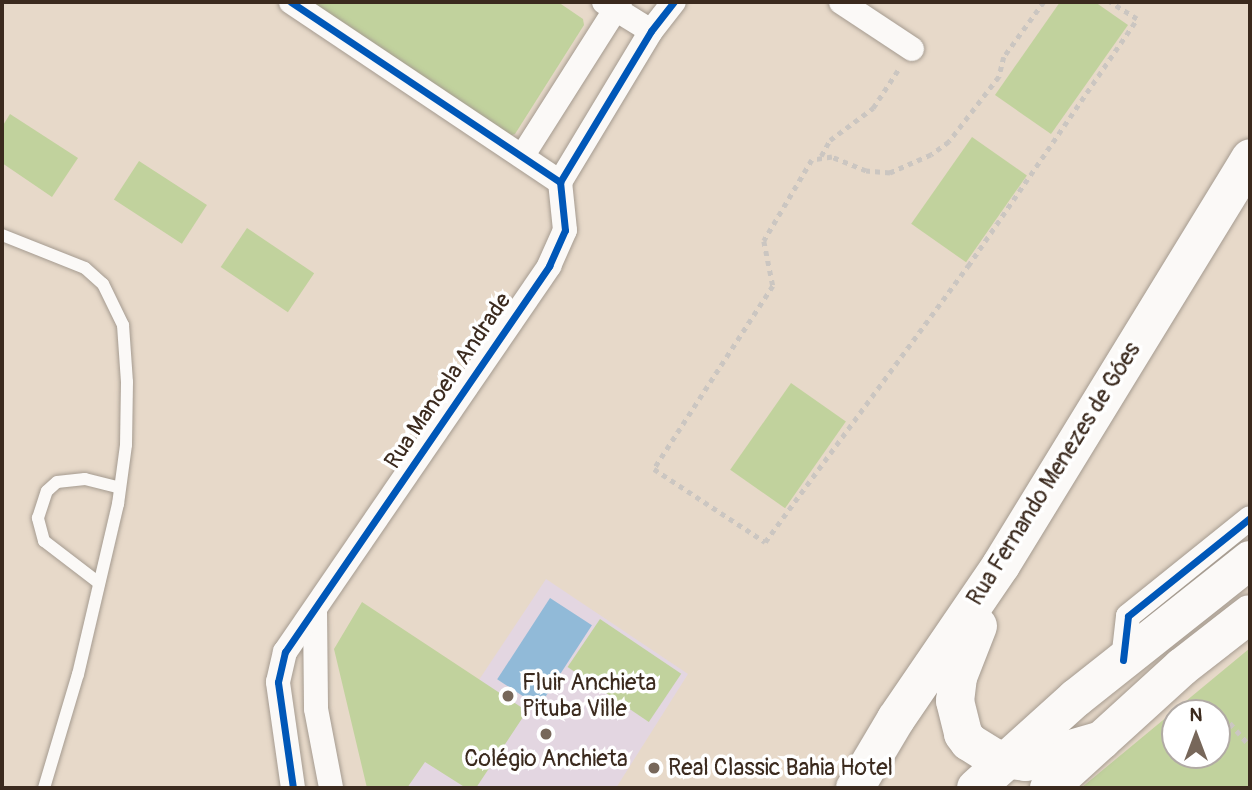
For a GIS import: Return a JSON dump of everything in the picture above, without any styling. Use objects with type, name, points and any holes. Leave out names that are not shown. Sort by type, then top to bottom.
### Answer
[{"type":"main road","name":"Rua Fernando Menezes de Góes","points":[[855,788],[896,719],[1001,565],[1250,158]]},
{"type":"main road","points":[[976,788],[1123,660],[1250,560]]},
{"type":"main road","points":[[1001,565],[958,677],[955,701],[963,734],[985,754],[1005,761],[1046,759],[1102,740]]},
{"type":"main road","points":[[1049,788],[1182,667],[1250,614]]},
{"type":"street","points":[[291,2],[560,181],[651,31],[674,2]]},
{"type":"street","points":[[841,2],[912,50]]},
{"type":"street","points":[[523,155],[613,4],[651,31]]},
{"type":"street","name":"Rua Manoela Andrade","points":[[293,788],[280,716],[279,666],[550,266],[565,230],[560,181]]},
{"type":"street","points":[[1123,660],[1128,616],[1250,518]]},
{"type":"street","points":[[315,610],[316,709],[331,788]]},
{"type":"lane","points":[[2,234],[85,268],[115,300],[123,326],[127,382],[120,488],[99,583],[44,788]]},
{"type":"lane","points":[[99,583],[44,541],[38,518],[47,491],[57,482],[85,479],[120,488]]},
{"type":"path","points":[[821,156],[866,171],[890,173],[931,155],[949,142],[999,77],[1004,57],[1044,2]]},
{"type":"path","points":[[912,50],[873,108],[830,140],[821,156],[812,160],[764,241],[773,286],[654,469],[765,542],[961,276],[1137,19],[1110,2]]},
{"type":"path","points":[[1231,724],[1250,746]]},
{"type":"shaded area","name":"Colégio Anchieta","points":[[546,579],[688,674],[616,788],[407,788]]},
{"type":"green space","points":[[301,2],[558,2],[583,19],[584,25],[515,134],[509,136]]},
{"type":"green space","points":[[1060,2],[1095,2],[1128,25],[1051,134],[995,95]]},
{"type":"green space","points":[[10,114],[78,158],[52,197],[2,163],[2,127]]},
{"type":"green space","points":[[972,137],[1027,175],[966,262],[911,224]]},
{"type":"green space","points":[[139,161],[207,205],[182,244],[114,200]]},
{"type":"green space","points":[[247,228],[314,273],[288,312],[221,267]]},
{"type":"green space","points":[[791,383],[846,421],[785,508],[730,470]]},
{"type":"green space","points":[[362,602],[527,711],[476,788],[466,788],[425,762],[407,788],[367,788],[334,649]]},
{"type":"green space","points":[[600,619],[681,674],[649,722],[568,667]]},
{"type":"green space","points":[[1250,648],[1250,788],[1081,788],[1161,722],[1161,769],[1231,769],[1231,699],[1188,699]]},
{"type":"water","points":[[550,598],[592,625],[539,707],[497,679]]},
{"type":"cycle path","points":[[291,2],[560,182]]},
{"type":"cycle path","points":[[293,788],[278,682],[285,652],[549,266],[565,230],[560,182],[651,31],[674,2]]},
{"type":"cycle path","points":[[1123,660],[1128,616],[1250,518]]},
{"type":"place","name":"Fluir Anchieta Pituba Ville","points":[[508,696]]},
{"type":"place","name":"Colégio Anchieta","points":[[546,734]]},
{"type":"place","name":"Real Classic Bahia Hotel","points":[[654,768]]}]
